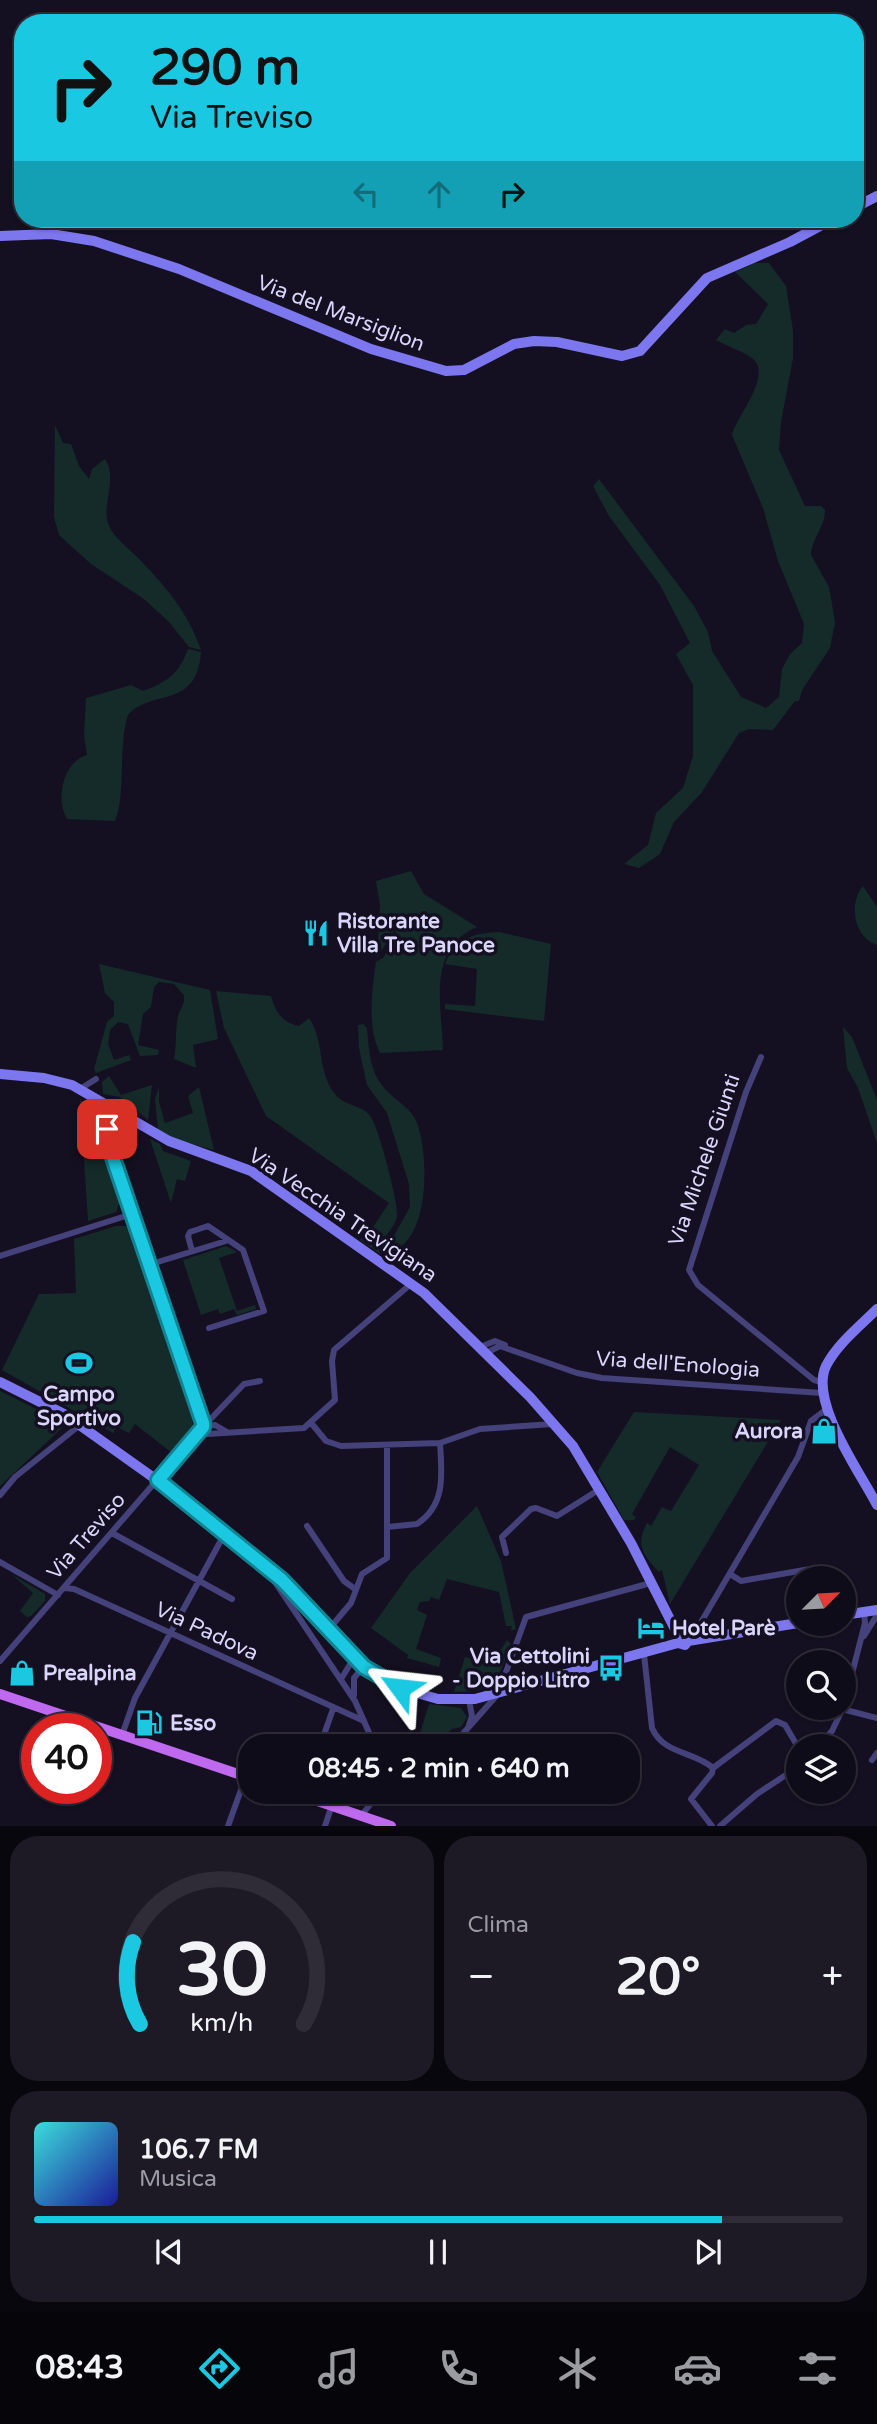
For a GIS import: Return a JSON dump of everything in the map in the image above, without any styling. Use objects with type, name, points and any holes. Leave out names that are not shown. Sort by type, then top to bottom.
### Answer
[{"type":"main road","points":[[0,1694],[238,1774]]},
{"type":"main road","points":[[329,1804],[391,1825]]},
{"type":"street","name":"Via del Marsiglion","points":[[0,236],[51,234],[93,241],[179,269],[370,349],[446,371],[464,370],[514,344],[534,341],[557,342],[622,356],[640,351],[707,278],[816,228]]},
{"type":"street","name":"Via Michele Giunti","points":[[761,1057],[746,1092],[689,1270],[698,1285],[814,1380],[822,1382]]},
{"type":"street","name":"Via Vecchia Trevigiana","points":[[0,1074],[44,1078],[84,1091],[169,1142],[251,1171],[412,1283],[483,1350],[554,1423],[582,1459],[683,1639]]},
{"type":"street","points":[[96,1079],[84,1091],[109,1146],[202,1431],[215,1425],[229,1432],[304,1428],[312,1424],[335,1400],[332,1361],[334,1350],[412,1283]]},
{"type":"street","points":[[99,1121],[102,1112],[115,1109]]},
{"type":"street","points":[[109,1146],[107,1129],[115,1109]]},
{"type":"street","points":[[0,1256],[132,1214]]},
{"type":"street","points":[[192,1251],[188,1236],[190,1232],[208,1226],[226,1241],[235,1243],[243,1250],[264,1311],[209,1328]]},
{"type":"street","points":[[148,1265],[226,1241]]},
{"type":"street","points":[[877,1309],[833,1356],[822,1382],[827,1409],[877,1505]]},
{"type":"street","name":"Via dell'Enologia","points":[[483,1350],[500,1346],[577,1373],[614,1379],[822,1393]]},
{"type":"street","name":"Via Treviso","points":[[0,1661],[244,1384],[260,1381]]},
{"type":"street","points":[[0,1382],[80,1425],[158,1480],[262,1563],[364,1667],[393,1685],[416,1694],[472,1699],[644,1654],[683,1639],[711,1638],[786,1625]]},
{"type":"street","name":"Via dell'Enologia","points":[[799,1390],[822,1382]]},
{"type":"street","points":[[683,1639],[696,1627],[730,1574],[801,1452],[811,1421],[827,1409]]},
{"type":"street","points":[[312,1424],[322,1437],[335,1446],[387,1446],[440,1443],[480,1429],[554,1423]]},
{"type":"street","points":[[0,1495],[15,1477],[80,1425]]},
{"type":"street","points":[[387,1527],[417,1524],[436,1503],[442,1486],[440,1443]]},
{"type":"street","points":[[328,1629],[351,1603],[362,1574],[387,1558],[387,1446]]},
{"type":"street","points":[[506,1553],[502,1537],[531,1509],[536,1507],[557,1516],[600,1489]]},
{"type":"street","points":[[307,1526],[344,1581],[355,1589]]},
{"type":"street","points":[[112,1533],[232,1599]]},
{"type":"street","points":[[122,1735],[135,1698],[225,1533]]},
{"type":"street","points":[[0,1562],[58,1595]]},
{"type":"street","points":[[262,1563],[355,1701],[370,1734]]},
{"type":"street","points":[[730,1574],[741,1581],[786,1573]]},
{"type":"street","points":[[464,1734],[498,1694],[526,1617],[651,1583]]},
{"type":"street","name":"Via Padova","points":[[65,1588],[74,1589],[333,1709],[365,1721]]},
{"type":"street","points":[[856,1613],[877,1609]]},
{"type":"street","points":[[856,1659],[864,1612]]},
{"type":"street","points":[[861,1640],[877,1615]]},
{"type":"street","points":[[696,1627],[711,1638]]},
{"type":"street","points":[[644,1654],[653,1728],[657,1738],[676,1752],[713,1768]]},
{"type":"street","points":[[341,1679],[354,1658]]},
{"type":"street","points":[[355,1701],[352,1683],[364,1667]]},
{"type":"street","points":[[472,1699],[481,1713]]},
{"type":"street","points":[[467,1731],[472,1716],[472,1699]]},
{"type":"street","points":[[324,1734],[333,1709]]},
{"type":"street","points":[[856,1711],[877,1718]]},
{"type":"street","points":[[712,1825],[691,1798],[712,1773],[713,1768],[776,1721],[785,1725],[791,1734]]},
{"type":"street","points":[[872,1760],[877,1753]]},
{"type":"street","points":[[720,1825],[757,1794],[786,1775]]},
{"type":"street","points":[[228,1825],[238,1801]]},
{"type":"street","points":[[361,1816],[370,1804]]},
{"type":"street","points":[[325,1825],[332,1805]]},
{"type":"green space","points":[[755,263],[769,263],[786,286],[793,331],[793,358],[781,422],[779,450],[805,506],[821,506],[825,510],[811,555],[829,587],[835,622],[830,648],[802,690],[799,701],[795,701],[773,730],[749,729],[739,733],[702,792],[674,822],[660,854],[639,868],[624,864],[648,845],[656,813],[683,788],[693,756],[693,685],[676,654],[690,643],[660,585],[609,516],[593,486],[599,479],[694,606],[708,632],[712,651],[741,697],[766,708],[779,697],[782,669],[790,654],[802,643],[804,624],[778,561],[763,508],[732,435],[752,396],[759,374],[758,365],[748,355],[716,340],[725,329],[734,333],[746,325],[756,324],[768,304],[735,272]]},
{"type":"green space","points":[[55,425],[63,443],[71,444],[79,466],[89,479],[92,469],[105,459],[110,476],[107,520],[110,528],[174,599],[196,636],[201,650],[189,647],[169,622],[144,599],[91,564],[59,535],[54,517]]},
{"type":"green space","points":[[188,649],[201,652],[198,670],[191,683],[172,695],[138,707],[128,715],[115,821],[67,819],[62,802],[64,782],[72,765],[87,755],[84,735],[86,698],[131,685],[143,691],[159,684],[176,671]]},
{"type":"green space","points":[[411,871],[424,894],[477,927],[461,937],[450,949],[444,964],[440,980],[443,1050],[380,1053],[372,1020],[374,973],[376,962],[384,957],[396,933],[395,929],[377,958],[380,905],[376,881]]},
{"type":"green space","points":[[863,886],[877,907],[877,945],[863,935],[856,919],[856,902]]},
{"type":"green space","points":[[499,932],[551,944],[544,1021],[445,1009],[445,1004],[475,1006],[477,969],[445,964],[449,955],[466,939]]},
{"type":"green space","points":[[99,964],[210,990],[218,1039],[193,1045],[196,1068],[174,1059],[177,1021],[184,995],[174,984],[159,982],[154,987],[151,1007],[143,1014],[138,1045],[159,1050],[158,1055],[140,1056],[128,1024],[118,1022],[110,1030],[108,1044],[114,1060],[129,1055],[131,1060],[96,1073],[94,1069],[107,1022],[114,1016],[114,1002],[105,993]]},
{"type":"green space","points":[[216,991],[271,996],[281,1016],[293,1025],[299,1026],[309,1018],[316,1033],[324,1072],[332,1090],[342,1100],[360,1108],[371,1117],[383,1149],[397,1209],[397,1216],[383,1242],[380,1254],[360,1240],[365,1233],[369,1233],[389,1203],[266,1116],[224,1028]]},
{"type":"green space","points":[[363,1024],[367,1028],[370,1054],[377,1078],[414,1118],[424,1155],[423,1196],[419,1216],[412,1233],[402,1246],[388,1253],[391,1241],[410,1207],[409,1184],[387,1113],[367,1085],[359,1048],[358,1025]]},
{"type":"green space","points":[[843,1027],[852,1037],[877,1100],[877,1143],[858,1088],[847,1068]]},
{"type":"green space","points":[[109,1076],[121,1095],[152,1085],[148,1120],[120,1097],[103,1094],[102,1082]]},
{"type":"green space","points":[[159,1087],[159,1102],[165,1123],[193,1113],[188,1096],[199,1087],[214,1150],[177,1140],[158,1130],[155,1099]]},
{"type":"green space","points":[[80,1099],[91,1115],[120,1201],[116,1212],[88,1221]]},
{"type":"green space","points":[[150,1139],[160,1144],[163,1151],[191,1161],[185,1181],[177,1179],[171,1203]]},
{"type":"green space","points":[[116,1226],[126,1226],[132,1233],[193,1415],[192,1430],[172,1453],[135,1424],[129,1433],[117,1427],[113,1433],[2,1370],[39,1294],[76,1293],[74,1239]]},
{"type":"green space","points":[[226,1246],[237,1252],[219,1258],[237,1311],[255,1305],[256,1309],[237,1315],[234,1309],[220,1314],[218,1309],[201,1315],[183,1260]]},
{"type":"green space","points":[[0,1391],[58,1420],[63,1427],[0,1486]]},
{"type":"green space","points":[[634,1412],[781,1420],[670,1604],[662,1570],[659,1572],[642,1549],[643,1531],[647,1523],[651,1526],[662,1507],[671,1511],[699,1465],[670,1447],[632,1514],[636,1517],[634,1520],[624,1520],[597,1472]]},
{"type":"green space","points":[[477,1506],[501,1561],[516,1629],[511,1631],[512,1626],[506,1626],[499,1592],[447,1579],[439,1600],[431,1597],[429,1601],[420,1602],[417,1610],[427,1615],[416,1649],[441,1658],[439,1667],[407,1658],[408,1655],[371,1628],[410,1573]]},
{"type":"green space","points":[[11,1574],[45,1594],[45,1601],[31,1616],[27,1617],[20,1611],[33,1593]]},
{"type":"green space","points":[[507,1640],[511,1644],[503,1667],[493,1682],[479,1690],[454,1692],[465,1657],[476,1660],[479,1650],[497,1656]]},
{"type":"green space","points":[[429,1704],[461,1708],[467,1717],[461,1727],[452,1729],[447,1734],[420,1734]]},
{"type":"place","name":"Ristorante Villa Tre Panoce","points":[[316,933]]},
{"type":"place","name":"Campo Sportivo","points":[[79,1363]]},
{"type":"place","name":"Aurora","points":[[824,1431]]},
{"type":"place","name":"Hotel Parè","points":[[651,1628]]},
{"type":"place","name":"Via Cettolini - Doppio Litro","points":[[611,1668]]},
{"type":"place","name":"Prealpina","points":[[22,1673]]},
{"type":"place","name":"Esso","points":[[149,1723]]},
{"type":"route","points":[[107,1129],[109,1146],[203,1423],[203,1427],[158,1480],[282,1580],[364,1667],[400,1688]]}]
